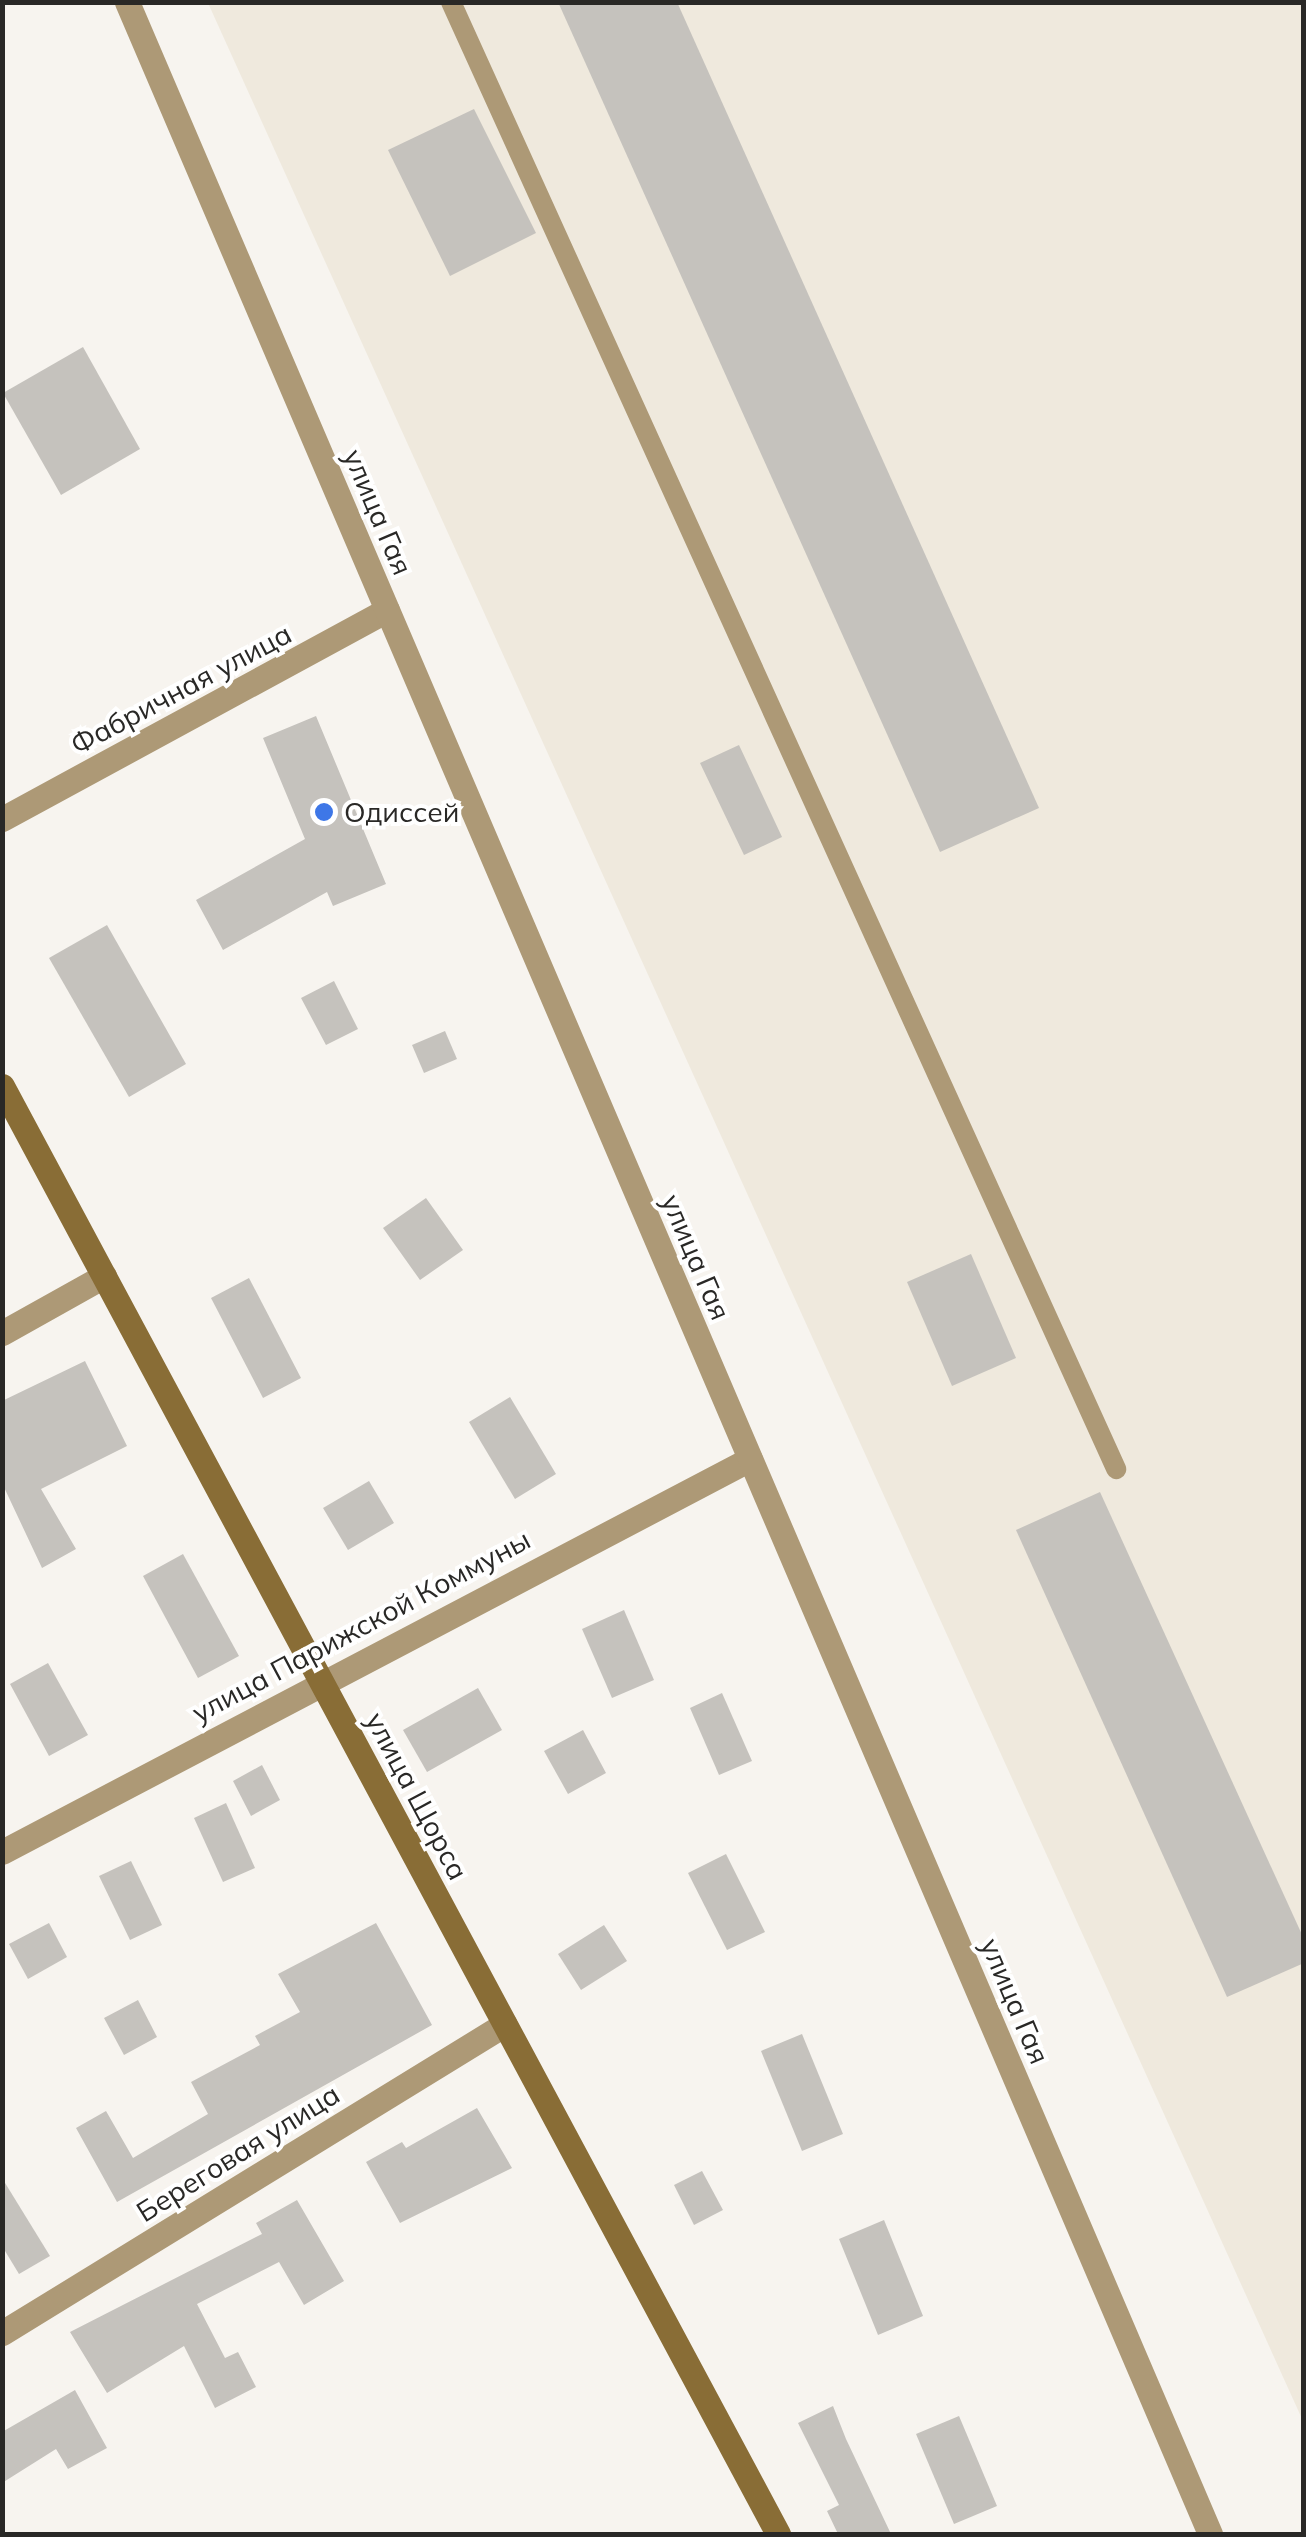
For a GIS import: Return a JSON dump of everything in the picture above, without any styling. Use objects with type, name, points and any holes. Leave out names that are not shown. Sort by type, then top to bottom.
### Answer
[{"type":"main road","name":"улица Щорса","points":[[2,1086],[778,2534]]},
{"type":"street","name":"улица Гая","points":[[127,2],[1210,2534]]},
{"type":"street","name":"Фабричная улица","points":[[2,819],[387,610]]},
{"type":"street","points":[[2,1333],[104,1276]]},
{"type":"street","name":"улица Парижской Коммуны","points":[[2,1852],[320,1680],[750,1459]]},
{"type":"street","name":"Береговая улица","points":[[2,2333],[505,2024]]},
{"type":"lane","points":[[451,2],[1116,1468]]},
{"type":"shaded area","points":[[208,3],[1303,3],[1303,2421]]},
{"type":"building","points":[[558,2],[677,2],[1039,808],[940,852]]},
{"type":"building","points":[[474,109],[536,233],[450,276],[388,150]]},
{"type":"building","points":[[83,347],[140,449],[61,495],[3,393]]},
{"type":"building","points":[[316,716],[386,884],[333,906],[327,892],[223,950],[196,900],[305,839],[263,738]]},
{"type":"building","points":[[739,745],[782,837],[744,855],[700,763]]},
{"type":"building","points":[[107,925],[186,1064],[129,1097],[49,958]]},
{"type":"building","points":[[334,981],[358,1029],[326,1045],[301,998]]},
{"type":"building","points":[[445,1031],[457,1059],[424,1073],[412,1045]]},
{"type":"building","points":[[426,1198],[463,1250],[420,1280],[383,1228]]},
{"type":"building","points":[[971,1254],[1016,1358],[952,1386],[907,1282]]},
{"type":"building","points":[[249,1278],[301,1378],[263,1398],[211,1298]]},
{"type":"building","points":[[85,1361],[127,1446],[41,1489],[76,1549],[42,1568],[2,1483],[2,1401]]},
{"type":"building","points":[[510,1397],[556,1474],[515,1499],[469,1422]]},
{"type":"building","points":[[369,1481],[394,1523],[348,1550],[323,1508]]},
{"type":"building","points":[[1100,1492],[1304,1939],[1304,1963],[1227,1997],[1016,1530]]},
{"type":"building","points":[[183,1554],[239,1656],[198,1678],[143,1576]]},
{"type":"building","points":[[624,1610],[654,1680],[612,1698],[582,1629]]},
{"type":"building","points":[[48,1663],[88,1735],[49,1756],[10,1684]]},
{"type":"building","points":[[478,1688],[502,1730],[427,1772],[403,1730]]},
{"type":"building","points":[[722,1693],[752,1761],[719,1775],[690,1708]]},
{"type":"building","points":[[583,1730],[606,1773],[568,1794],[544,1751]]},
{"type":"building","points":[[262,1765],[280,1800],[251,1816],[233,1781]]},
{"type":"building","points":[[226,1803],[255,1868],[223,1882],[194,1818]]},
{"type":"building","points":[[726,1854],[765,1932],[727,1950],[688,1873]]},
{"type":"building","points":[[131,1861],[162,1925],[130,1940],[99,1876]]},
{"type":"building","points":[[49,1923],[67,1957],[28,1979],[9,1944]]},
{"type":"building","points":[[376,1923],[432,2025],[117,2202],[76,2128],[106,2111],[133,2158],[208,2114],[191,2082],[260,2045],[255,2036],[300,2012],[278,1974]]},
{"type":"building","points":[[604,1925],[627,1961],[581,1990],[558,1954]]},
{"type":"building","points":[[138,2000],[157,2037],[124,2055],[104,2018]]},
{"type":"building","points":[[802,2034],[843,2134],[802,2151],[761,2051]]},
{"type":"building","points":[[477,2108],[512,2168],[400,2223],[366,2162],[402,2142],[406,2148]]},
{"type":"building","points":[[702,2171],[723,2210],[694,2225],[674,2185]]},
{"type":"building","points":[[2,2178],[50,2256],[19,2274],[2,2246]]},
{"type":"building","points":[[297,2200],[344,2281],[304,2305],[279,2262],[197,2304],[225,2358],[238,2352],[256,2387],[215,2408],[184,2346],[107,2393],[70,2332],[262,2234],[256,2223]]},
{"type":"building","points":[[884,2220],[923,2316],[878,2335],[839,2239]]},
{"type":"building","points":[[75,2390],[107,2448],[68,2469],[56,2449],[2,2483],[2,2432]]},
{"type":"building","points":[[833,2406],[891,2534],[838,2534],[827,2511],[839,2505],[798,2423]]},
{"type":"building","points":[[959,2416],[997,2506],[954,2524],[916,2434]]},
{"type":"place","name":"Одиссей","points":[[324,812]]}]
